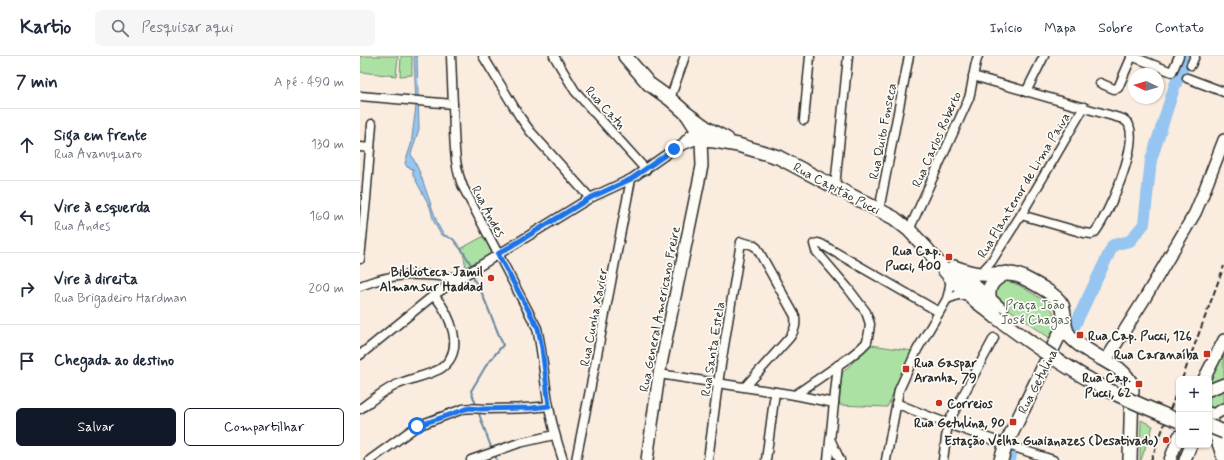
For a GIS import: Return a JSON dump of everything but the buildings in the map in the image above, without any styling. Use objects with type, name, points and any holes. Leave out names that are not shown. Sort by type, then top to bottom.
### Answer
[{"type":"main road","name":"Rua Capitão Pucci","points":[[625,56],[649,84],[670,99],[707,135],[778,157],[894,218],[909,230],[953,273],[969,295],[999,314]]},
{"type":"main road","name":"Rua General Americano Freire","points":[[647,460],[659,374],[707,135]]},
{"type":"main road","points":[[1106,360],[1145,298],[1195,213],[1204,194],[1224,140]]},
{"type":"main road","points":[[953,273],[967,271],[980,274],[1006,273],[1015,275],[1052,295],[1062,306],[1066,331],[1075,341],[1106,360],[1124,373],[1129,379],[1132,386],[1130,460]]},
{"type":"main road","points":[[953,273],[990,301],[999,314],[1039,348],[1079,373],[1124,398],[1176,420]]},
{"type":"main road","points":[[990,301],[989,290],[992,283],[1006,273]]},
{"type":"main road","points":[[999,314],[1079,365],[1110,382],[1177,412]]},
{"type":"main road","name":"Rua Getulina","points":[[1001,460],[1006,444],[1064,325]]},
{"type":"main road","points":[[1057,340],[1062,339],[1075,341]]},
{"type":"main road","points":[[1206,376],[1224,340]]},
{"type":"main road","points":[[1212,389],[1224,384]]},
{"type":"main road","points":[[1212,417],[1224,408]]},
{"type":"main road","points":[[1212,422],[1224,432],[1223,448]]},
{"type":"main road","points":[[1212,425],[1223,448]]},
{"type":"main road","points":[[1212,437],[1223,448]]},
{"type":"main road","points":[[1170,460],[1176,444]]},
{"type":"main road","points":[[1185,460],[1190,448]]},
{"type":"street","name":"Rua Andes","points":[[451,56],[452,104],[458,175],[538,328],[554,435],[563,460]]},
{"type":"street","points":[[483,56],[530,131],[590,198]]},
{"type":"street","name":"Rua Catu","points":[[554,56],[576,91],[646,170]]},
{"type":"street","points":[[670,99],[685,56]]},
{"type":"street","points":[[804,120],[810,56]]},
{"type":"street","points":[[836,187],[848,56]]},
{"type":"street","name":"Rua Quito Fonseca","points":[[879,210],[909,56]]},
{"type":"street","name":"Rua Carlos Roberto","points":[[909,230],[969,98],[973,86],[973,76],[978,56]]},
{"type":"street","points":[[1026,92],[1044,56]]},
{"type":"street","points":[[1100,83],[1114,89],[1118,88],[1132,56],[1172,72],[1179,56]]},
{"type":"street","points":[[1191,65],[1195,56]]},
{"type":"street","points":[[973,76],[1084,107],[1123,119],[1129,124],[1130,144],[1125,170],[1112,201],[1095,232],[1092,234],[1084,233],[1021,215]]},
{"type":"street","points":[[1186,78],[1224,92]]},
{"type":"street","points":[[360,96],[452,104]]},
{"type":"street","name":"Rua Flantenor de Lima Paiva","points":[[980,274],[991,262],[1021,215],[1084,107]]},
{"type":"street","points":[[360,259],[372,124]]},
{"type":"street","points":[[360,355],[434,295],[460,278],[590,198],[631,179],[646,170],[666,154],[680,146],[690,135],[707,135]]},
{"type":"street","points":[[360,147],[370,148]]},
{"type":"street","name":"Rua Cunha Xavier","points":[[576,460],[631,179]]},
{"type":"street","name":"Rua Santa Estela","points":[[708,460],[718,383],[741,242],[753,245],[757,248],[795,316],[796,324],[795,331],[790,338],[745,387]]},
{"type":"street","points":[[796,395],[850,357],[867,342],[870,324],[866,312],[816,251],[814,244],[821,244],[939,312]]},
{"type":"street","points":[[886,460],[899,390],[917,350],[947,299],[953,273]]},
{"type":"street","points":[[360,286],[384,278],[403,274],[424,274],[460,278]]},
{"type":"street","points":[[360,408],[395,386],[438,370],[452,355],[454,340],[453,331],[448,315],[434,295]]},
{"type":"street","points":[[947,299],[958,295],[969,295]]},
{"type":"street","points":[[943,460],[948,423],[994,338]]},
{"type":"street","points":[[828,460],[838,365]]},
{"type":"street","points":[[659,374],[796,395],[834,403]]},
{"type":"street","points":[[766,460],[775,392]]},
{"type":"street","points":[[896,403],[914,411],[1048,459]]},
{"type":"street","points":[[370,460],[417,426],[463,409],[532,408],[549,406]]},
{"type":"street","points":[[471,460],[519,443],[554,435]]},
{"type":"street","points":[[831,441],[840,460]]},
{"type":"green space","points":[[360,56],[398,56],[396,76],[360,72]]},
{"type":"green space","points":[[401,56],[412,56],[412,75],[400,76]]},
{"type":"green space","points":[[484,236],[492,254],[466,267],[462,248]]},
{"type":"green space","name":"Praça João José Chagas","points":[[1004,281],[1019,285],[1042,299],[1047,304],[1054,315],[1055,321],[1051,339],[996,300],[994,289]]},
{"type":"green space","points":[[871,345],[913,351],[887,407],[839,405],[842,373]]},
{"type":"green space","points":[[1224,353],[1224,380],[1212,385],[1212,376],[1210,376]]},
{"type":"green space","points":[[1224,388],[1224,404],[1212,408],[1212,393]]},
{"type":"green space","points":[[1141,420],[1153,426],[1140,460]]},
{"type":"water","points":[[414,56],[417,56],[419,129],[411,154],[420,173],[438,225],[443,234],[453,239],[441,235],[434,222],[430,207],[413,175],[413,169],[407,167],[405,163],[411,145],[416,106]]},
{"type":"waterway","points":[[1074,327],[1113,245],[1130,241],[1144,224],[1151,160],[1175,85],[1189,56]]},
{"type":"waterway","points":[[453,239],[473,268]]},
{"type":"waterway","points":[[473,272],[474,280],[481,291],[503,345],[487,364],[471,391],[477,407]]},
{"type":"waterway","points":[[478,411],[492,450]]},
{"type":"waterway","points":[[494,454],[497,460]]},
{"type":"waterway","points":[[1010,460],[1011,454]]},
{"type":"railway","points":[[1183,376],[1224,266]]},
{"type":"railway","points":[[1151,460],[1176,394]]},
{"type":"place","name":"Rua Cap. Pucci, 400","points":[[949,257]]},
{"type":"place","name":"Biblioteca Jamil Almansur Haddad","points":[[491,278]]},
{"type":"place","name":"Rua Cap. Pucci, 126","points":[[1080,335]]},
{"type":"place","name":"Rua Caranaíba","points":[[1207,354]]},
{"type":"place","name":"Rua Gaspar Aranha, 79","points":[[906,369]]},
{"type":"place","name":"Rua Cap. Pucci, 62","points":[[1139,384]]},
{"type":"place","name":"Correios","points":[[939,403]]},
{"type":"place","name":"Rua Getulina, 90","points":[[1013,422]]},
{"type":"place","name":"Estação Velha Guaianazes (Desativado)","points":[[1166,440]]},
{"type":"route","points":[[417,426],[469,408],[532,408],[549,406],[538,328],[498,254],[590,198],[631,179],[646,170],[674,149]]}]
